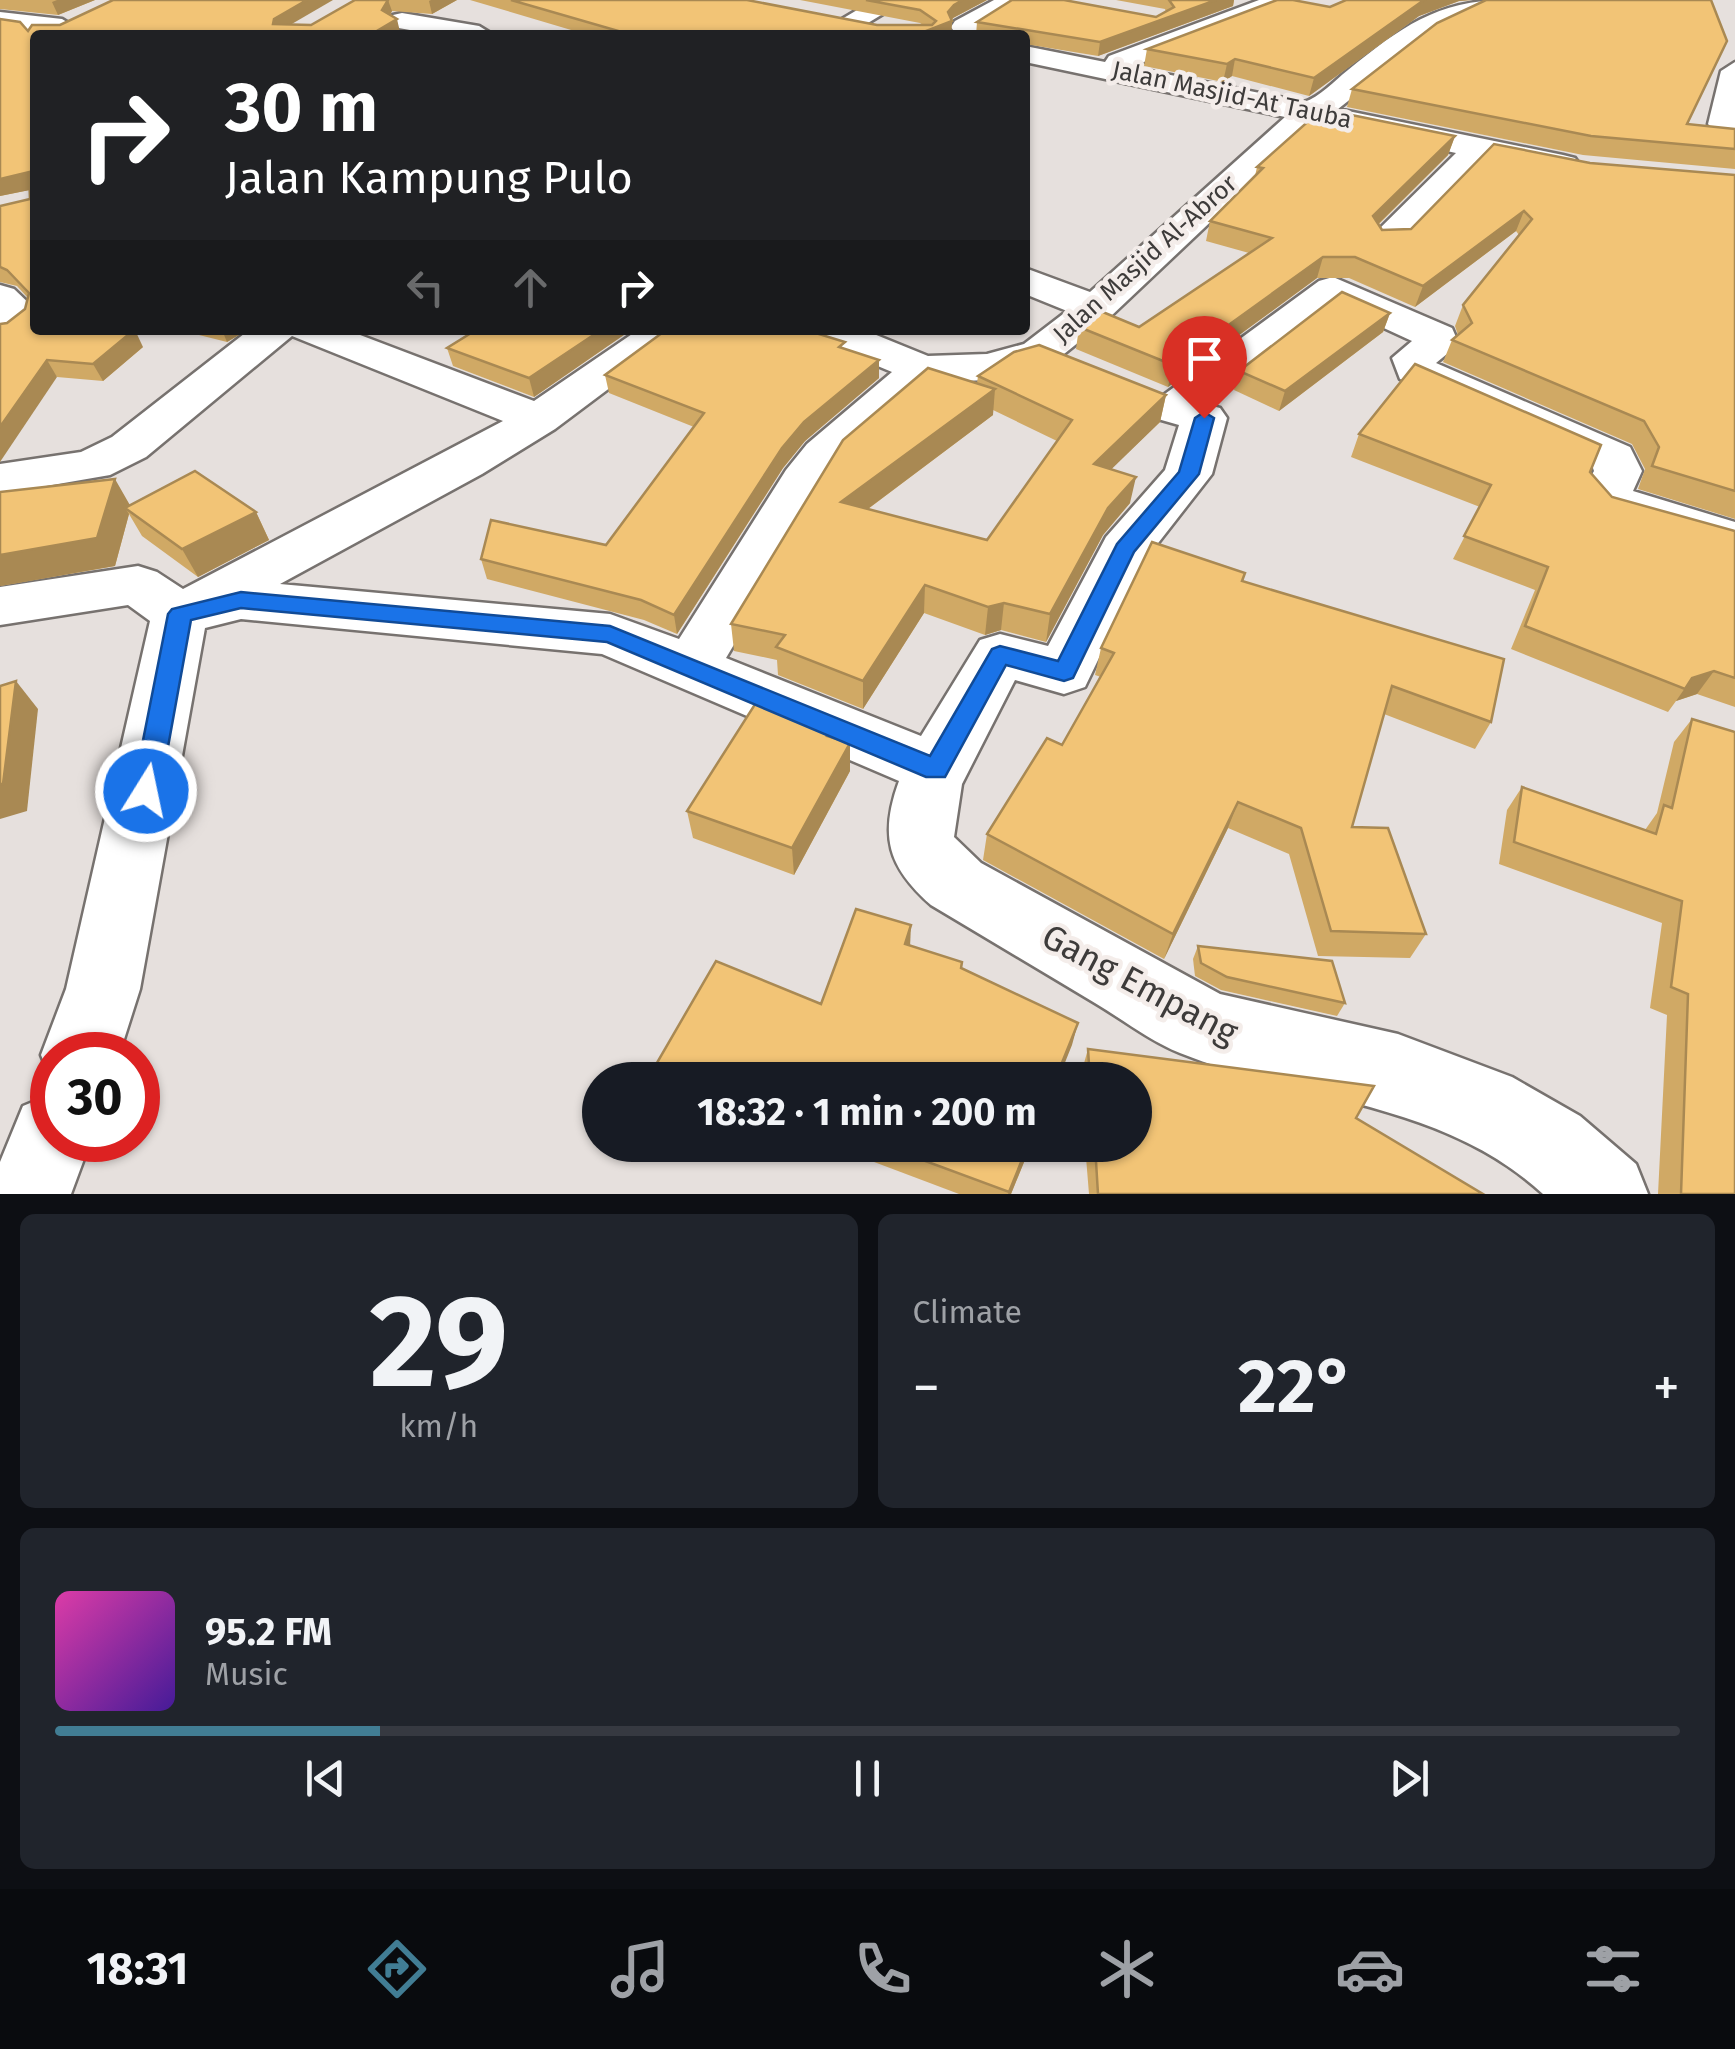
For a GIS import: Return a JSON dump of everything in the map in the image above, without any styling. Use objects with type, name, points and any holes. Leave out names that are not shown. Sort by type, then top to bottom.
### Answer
[{"type":"street","points":[[396,28],[429,0]]},
{"type":"street","points":[[831,24],[893,0]]},
{"type":"street","points":[[964,27],[1013,0]]},
{"type":"street","points":[[1103,68],[1282,0]]},
{"type":"street","name":"Jalan Masjid Al-Abror","points":[[922,370],[988,367],[1039,352],[1096,308],[1314,110],[1404,39],[1440,17],[1493,0]]},
{"type":"street","points":[[0,20],[62,27]]},
{"type":"street","points":[[831,24],[884,30]]},
{"type":"street","points":[[396,28],[424,30]]},
{"type":"street","name":"Jalan Masjid-At Tauba","points":[[1030,55],[1314,110],[1601,172]]},
{"type":"street","points":[[1735,71],[1724,124],[1735,132]]},
{"type":"street","points":[[1388,239],[1479,148]]},
{"type":"street","points":[[1030,282],[1096,308]]},
{"type":"street","name":"Gang Empang","points":[[1606,1194],[1551,1144],[1484,1105],[1398,1073],[1247,1041],[1200,1024],[956,884],[926,856],[920,818],[935,769],[1000,655],[1064,672],[1125,549],[1188,474],[1204,418],[1157,402],[1333,289],[1438,337],[1438,344],[1414,358],[1416,370],[1614,457],[1618,471],[1606,494],[1618,505],[1735,539]]},
{"type":"street","points":[[0,298],[18,314],[0,328]]},
{"type":"street","points":[[0,479],[81,468],[129,446],[269,335]]},
{"type":"street","points":[[322,335],[539,420]]},
{"type":"street","points":[[180,614],[465,464],[539,420],[649,335]]},
{"type":"street","points":[[691,668],[803,481],[824,454],[922,370],[840,335]]},
{"type":"street","points":[[1039,352],[1090,374]]},
{"type":"street","points":[[0,606],[138,586],[180,614],[241,600],[610,634],[935,769]]},
{"type":"street","points":[[88,1032],[108,970],[180,614]]},
{"type":"street","points":[[29,1194],[41,1162]]},
{"type":"building","points":[[113,0],[307,0],[274,19],[273,24],[311,25],[355,0],[388,0],[382,10],[397,19],[378,30],[30,30],[30,199],[29,172],[0,179],[0,19],[20,22],[28,31],[32,25],[60,25]]},
{"type":"building","points":[[511,0],[747,0],[877,25],[932,25],[936,21],[920,10],[866,0],[963,0],[948,12],[952,21],[929,30],[615,30]]},
{"type":"building","points":[[1012,0],[1064,0],[1156,17],[1174,7],[1169,0],[1216,0],[1100,42],[977,22]]},
{"type":"building","points":[[1277,0],[1330,7],[1346,0],[1424,0],[1314,78],[1235,59],[1227,64],[1147,49]]},
{"type":"building","points":[[1486,0],[1711,0],[1727,41],[1687,124],[1735,129],[1735,149],[1591,136],[1352,89],[1437,23]]},
{"type":"building","points":[[1322,109],[1455,136],[1373,216],[1382,230],[1411,229],[1494,144],[1590,163],[1735,175],[1735,491],[1652,466],[1659,447],[1644,421],[1452,340],[1472,323],[1463,305],[1532,219],[1524,211],[1423,286],[1355,257],[1323,257],[1173,365],[1079,327],[1098,310],[1139,327],[1272,238],[1210,221],[1263,168],[1257,167]]},
{"type":"building","points":[[30,199],[30,335],[128,335],[93,364],[47,360],[0,427],[0,324],[25,309],[29,293],[0,267],[0,206]]},
{"type":"building","points":[[1342,292],[1390,313],[1285,391],[1239,371]]},
{"type":"building","points":[[468,335],[594,335],[529,378],[447,348]]},
{"type":"building","points":[[659,335],[822,335],[845,342],[839,347],[879,360],[804,422],[782,448],[674,615],[641,600],[481,559],[491,520],[606,545],[704,413],[605,375]]},
{"type":"building","points":[[1039,345],[1166,395],[1094,464],[1136,477],[1108,508],[1050,614],[1004,603],[988,607],[925,585],[863,681],[776,647],[785,635],[731,624],[843,440],[928,368],[995,389],[841,502],[987,540],[1072,420],[978,376],[1014,352]]},
{"type":"building","points":[[1415,364],[1601,445],[1590,472],[1612,497],[1735,531],[1735,678],[1714,671],[1692,678],[1685,689],[1525,626],[1548,567],[1464,536],[1491,485],[1359,434]]},
{"type":"building","points":[[195,471],[256,512],[182,549],[125,508]]},
{"type":"building","points":[[115,479],[97,538],[0,555],[0,492]]},
{"type":"building","points":[[1152,542],[1245,573],[1242,581],[1504,659],[1491,722],[1392,686],[1352,827],[1388,828],[1426,934],[1331,931],[1301,828],[1238,802],[1173,934],[987,834],[1047,738],[1062,745],[1114,653],[1101,648]]},
{"type":"building","points":[[16,681],[3,784],[0,784],[0,686]]},
{"type":"building","points":[[759,698],[831,729],[827,736],[850,743],[792,848],[687,811]]},
{"type":"building","points":[[1692,719],[1735,732],[1735,1194],[1681,1194],[1688,994],[1671,987],[1682,901],[1514,842],[1522,787],[1656,834],[1664,805],[1672,808]]},
{"type":"building","points":[[856,909],[911,925],[905,944],[962,962],[961,968],[1078,1023],[1062,1062],[657,1062],[716,961],[821,1004]]},
{"type":"building","points":[[1198,946],[1332,961],[1345,1003],[1227,977],[1201,963]]},
{"type":"building","points":[[1088,1049],[1374,1086],[1356,1118],[1483,1194],[1098,1194],[1096,1162],[1152,1162],[1152,1062],[1089,1062]]},
{"type":"building","points":[[928,1162],[1021,1162],[1009,1192]]},
{"type":"route","points":[[146,791],[180,614],[241,600],[610,634],[935,769],[1000,655],[1064,672],[1125,549],[1188,474],[1204,418]]}]
